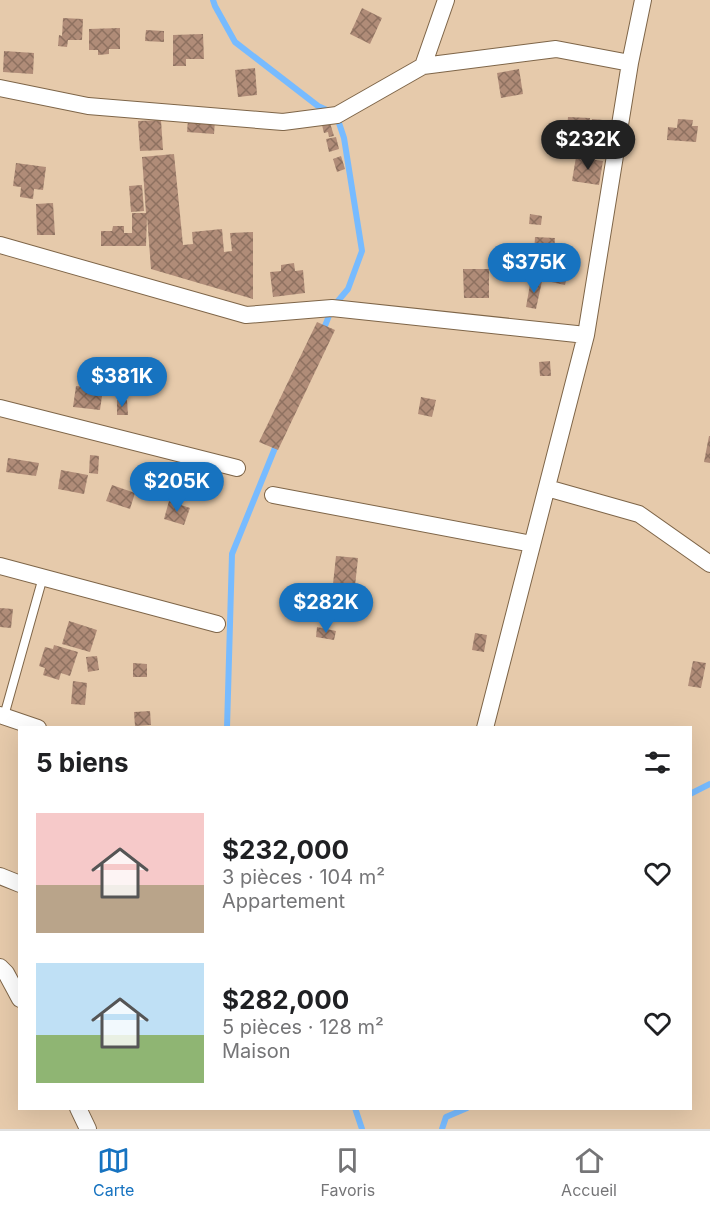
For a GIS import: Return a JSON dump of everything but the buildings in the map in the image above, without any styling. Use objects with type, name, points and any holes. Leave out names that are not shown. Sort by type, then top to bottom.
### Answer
[{"type":"street","points":[[423,66],[446,0]]},
{"type":"street","points":[[486,726],[586,335],[630,63],[643,0]]},
{"type":"street","points":[[0,88],[88,106],[283,122],[337,116],[423,66],[556,49],[630,63]]},
{"type":"street","points":[[0,245],[246,315],[332,308],[586,335]]},
{"type":"street","points":[[0,408],[237,468]]},
{"type":"street","points":[[547,488],[639,514],[710,564]]},
{"type":"street","points":[[273,495],[532,544]]},
{"type":"street","points":[[0,566],[217,624]]},
{"type":"street","points":[[2,716],[32,726]]},
{"type":"street","points":[[0,876],[18,883]]},
{"type":"street","points":[[0,967],[6,973],[18,995]]},
{"type":"street","points":[[79,1110],[88,1129]]},
{"type":"lane","points":[[2,716],[43,577]]},
{"type":"waterway","points":[[213,0],[235,42],[318,106],[329,111]]},
{"type":"waterway","points":[[323,331],[332,308],[348,289],[362,251],[344,138],[337,117]]},
{"type":"waterway","points":[[227,726],[232,554],[277,443]]},
{"type":"waterway","points":[[692,793],[710,784]]},
{"type":"waterway","points":[[356,1110],[362,1129]]},
{"type":"waterway","points":[[442,1129],[446,1117],[462,1110]]}]
